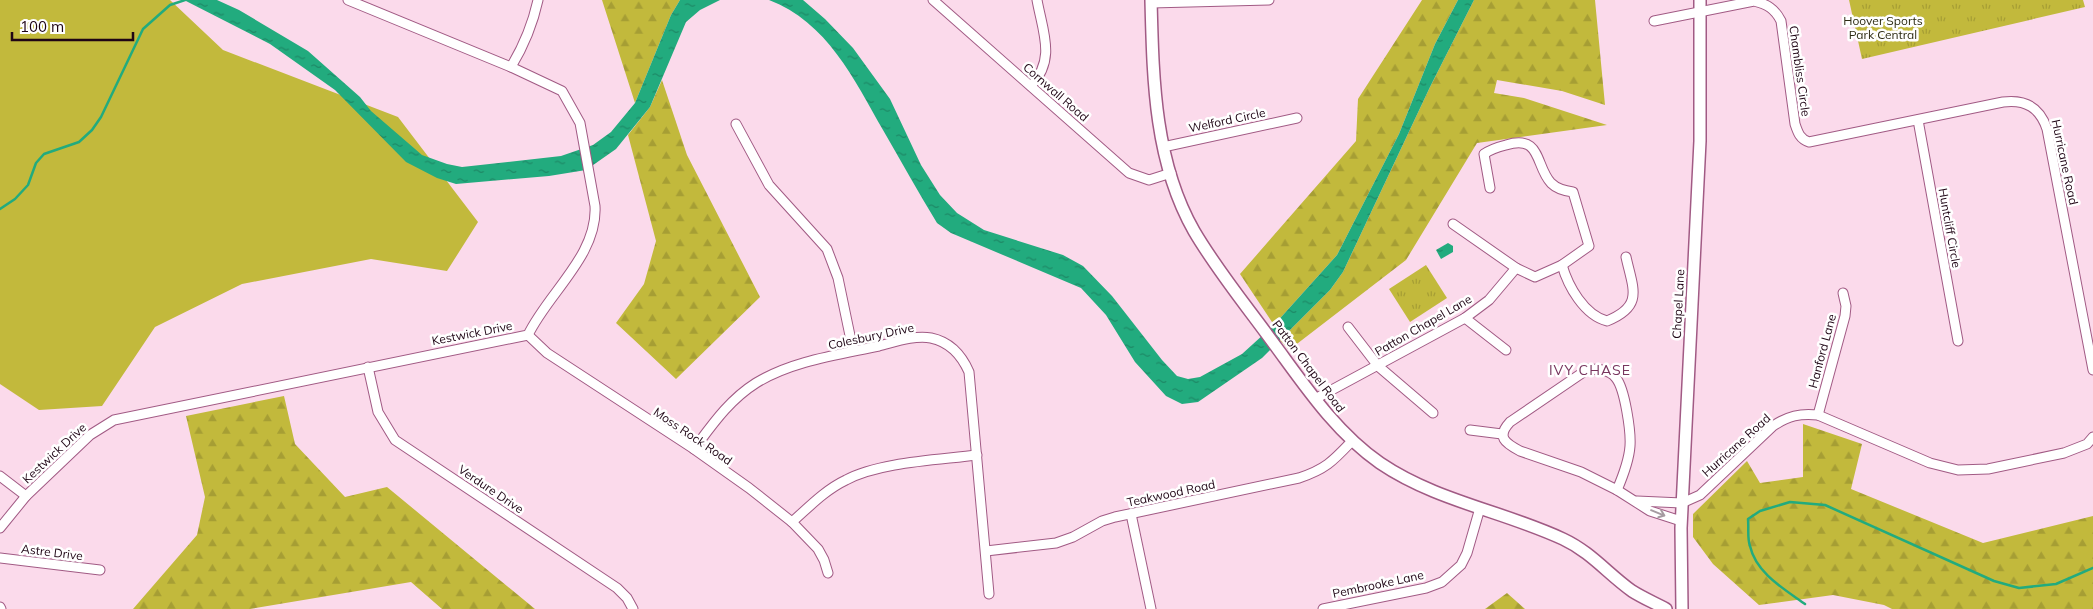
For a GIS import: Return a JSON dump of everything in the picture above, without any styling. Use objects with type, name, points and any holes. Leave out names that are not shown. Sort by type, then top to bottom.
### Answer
[{"type":"street","name":"Kestwick Drive","points":[[0,528],[26,496],[90,435],[114,420],[528,335],[536,317],[573,268],[589,241],[596,216],[592,178],[584,136],[574,110],[562,91],[511,67],[360,3],[348,0]]},
{"type":"street","points":[[511,67],[518,56],[532,22],[538,0]]},
{"type":"street","name":"Cornwall Road","points":[[933,0],[1129,173],[1148,180],[1171,173]]},
{"type":"street","points":[[1031,86],[1043,71],[1047,52],[1038,0]]},
{"type":"street","points":[[1152,1],[1269,0]]},
{"type":"street","name":"Chapel Lane","points":[[1682,609],[1680,588],[1681,521],[1700,141],[1700,0]]},
{"type":"street","name":"Patton Chapel Road","points":[[1152,1],[1156,103],[1162,147],[1179,199],[1194,231],[1315,399],[1352,441],[1379,462],[1434,492],[1522,522],[1579,548],[1593,557],[1631,590],[1666,609]]},
{"type":"street","name":"Chambliss Circle","points":[[1654,22],[1754,1],[1769,6],[1777,13],[1781,21],[1795,124],[1803,140]]},
{"type":"street","name":"Hurricane Road","points":[[1803,140],[1808,142],[1818,141],[2013,100],[2031,105],[2038,111],[2047,129],[2092,356],[2093,370]]},
{"type":"street","name":"Welford Circle","points":[[1162,147],[1297,118]]},
{"type":"street","name":"Huntcliff Circle","points":[[1918,120],[1958,341]]},
{"type":"street","points":[[736,124],[768,184],[827,249],[838,278],[853,350]]},
{"type":"street","points":[[1453,224],[1516,268],[1535,276],[1562,265],[1589,246],[1573,192],[1562,190],[1550,183],[1536,152],[1528,145],[1514,142],[1490,149],[1484,154],[1490,188]]},
{"type":"street","points":[[1562,265],[1566,279],[1578,298],[1601,319],[1607,321],[1630,308],[1633,303],[1633,290],[1626,257]]},
{"type":"street","name":"Patton Chapel Lane","points":[[1315,399],[1465,318],[1489,300],[1516,268]]},
{"type":"street","name":"Hanford Lane","points":[[1818,415],[1845,316],[1846,306],[1843,293]]},
{"type":"street","points":[[1465,318],[1506,350]]},
{"type":"street","points":[[1348,327],[1378,366],[1433,413]]},
{"type":"street","name":"Moss Rock Road","points":[[528,335],[547,354],[694,449],[749,488],[792,522],[818,549],[828,573]]},
{"type":"street","name":"Colesbury Drive","points":[[694,449],[726,406],[755,383],[786,368],[853,350],[923,338],[941,341],[957,352],[969,372],[989,594]]},
{"type":"street","name":"Verdure Drive","points":[[368,367],[378,412],[396,440],[617,588],[627,598],[633,609]]},
{"type":"street","points":[[1617,490],[1625,470],[1630,444],[1622,391],[1616,377],[1610,373],[1588,369],[1504,428],[1502,434],[1505,441],[1520,451],[1581,472],[1637,501],[1650,511],[1681,521]]},
{"type":"street","name":"Hurricane Road","points":[[1682,503],[1700,495],[1773,426],[1791,416],[1818,415],[1930,463],[1958,470],[1988,469],[2064,453],[2087,444],[2093,437]]},
{"type":"street","points":[[1470,430],[1502,434]]},
{"type":"street","name":"Teakwood Road","points":[[986,551],[1056,543],[1073,537],[1102,521],[1299,478],[1318,472],[1352,441]]},
{"type":"street","points":[[792,522],[827,491],[857,474],[876,468],[977,455]]},
{"type":"street","points":[[0,476],[26,496]]},
{"type":"street","points":[[1637,501],[1682,503]]},
{"type":"street","name":"Pembrooke Lane","points":[[1323,609],[1426,588],[1442,582],[1462,565],[1480,508]]},
{"type":"street","points":[[1132,514],[1151,609]]},
{"type":"street","name":"Astre Drive","points":[[0,558],[100,570]]},
{"type":"green space","points":[[0,0],[170,0],[223,50],[398,117],[478,222],[447,271],[371,259],[242,284],[155,327],[102,406],[39,410],[0,384]]},
{"type":"green space","points":[[602,0],[680,0],[671,15],[635,103]]},
{"type":"green space","points":[[1422,0],[1458,0],[1435,44],[1399,134],[1337,255],[1274,325],[1240,274],[1356,141],[1358,99]]},
{"type":"green space","points":[[1474,0],[1595,0],[1605,105],[1562,91],[1497,80],[1494,93],[1524,98],[1607,125],[1477,143],[1406,260],[1289,350],[1280,340],[1330,290],[1343,272],[1430,87]]},
{"type":"green space","name":"Hoover Sports Park Central","points":[[1849,0],[2083,0],[2085,7],[1862,59]]},
{"type":"green space","points":[[662,80],[687,155],[760,297],[676,379],[616,323],[644,284],[656,241],[628,135],[650,107]]},
{"type":"green space","points":[[1426,265],[1447,298],[1410,322],[1389,289]]},
{"type":"green space","points":[[284,396],[295,444],[345,497],[387,487],[535,609],[442,609],[411,582],[250,609],[133,609],[197,535],[205,497],[186,416]]},
{"type":"green space","points":[[1803,424],[1862,444],[1851,489],[1983,543],[2093,516],[2093,609],[1892,609],[1884,605],[1833,595],[1759,605],[1713,564],[1693,537],[1693,514],[1747,461],[1760,483],[1803,477]]},
{"type":"green space","points":[[1507,593],[1525,609],[1485,609]]},
{"type":"water","points":[[184,0],[217,0],[239,10],[308,51],[360,97],[371,111],[422,155],[462,167],[561,156],[593,145],[611,132],[635,103],[671,15],[680,0],[720,0],[700,10],[686,22],[650,107],[616,149],[586,170],[549,176],[456,184],[437,178],[406,162],[335,90],[270,44]]},
{"type":"water","points":[[769,0],[803,0],[825,19],[853,48],[890,99],[921,165],[940,195],[957,213],[984,230],[1063,255],[1083,266],[1112,296],[1162,360],[1177,376],[1188,379],[1200,377],[1242,354],[1274,325],[1337,255],[1399,134],[1435,44],[1458,0],[1474,0],[1430,87],[1343,272],[1330,290],[1262,358],[1198,402],[1182,404],[1166,396],[1135,362],[1106,315],[1081,288],[951,233],[937,223],[861,91],[837,54],[807,22]]},
{"type":"water","points":[[1448,243],[1453,246],[1453,252],[1441,259],[1436,250]]},
{"type":"waterway","points":[[0,209],[15,199],[28,185],[36,163],[44,154],[79,142],[92,130],[101,117],[143,29],[170,5],[185,0]]},
{"type":"waterway","points":[[1805,604],[1772,580],[1753,556],[1749,543],[1748,519],[1760,511],[1790,502],[1825,505],[1994,581],[2019,588],[2056,584],[2093,568]]},
{"type":"district","name":"IVY CHASE","points":[[1590,370]]}]
